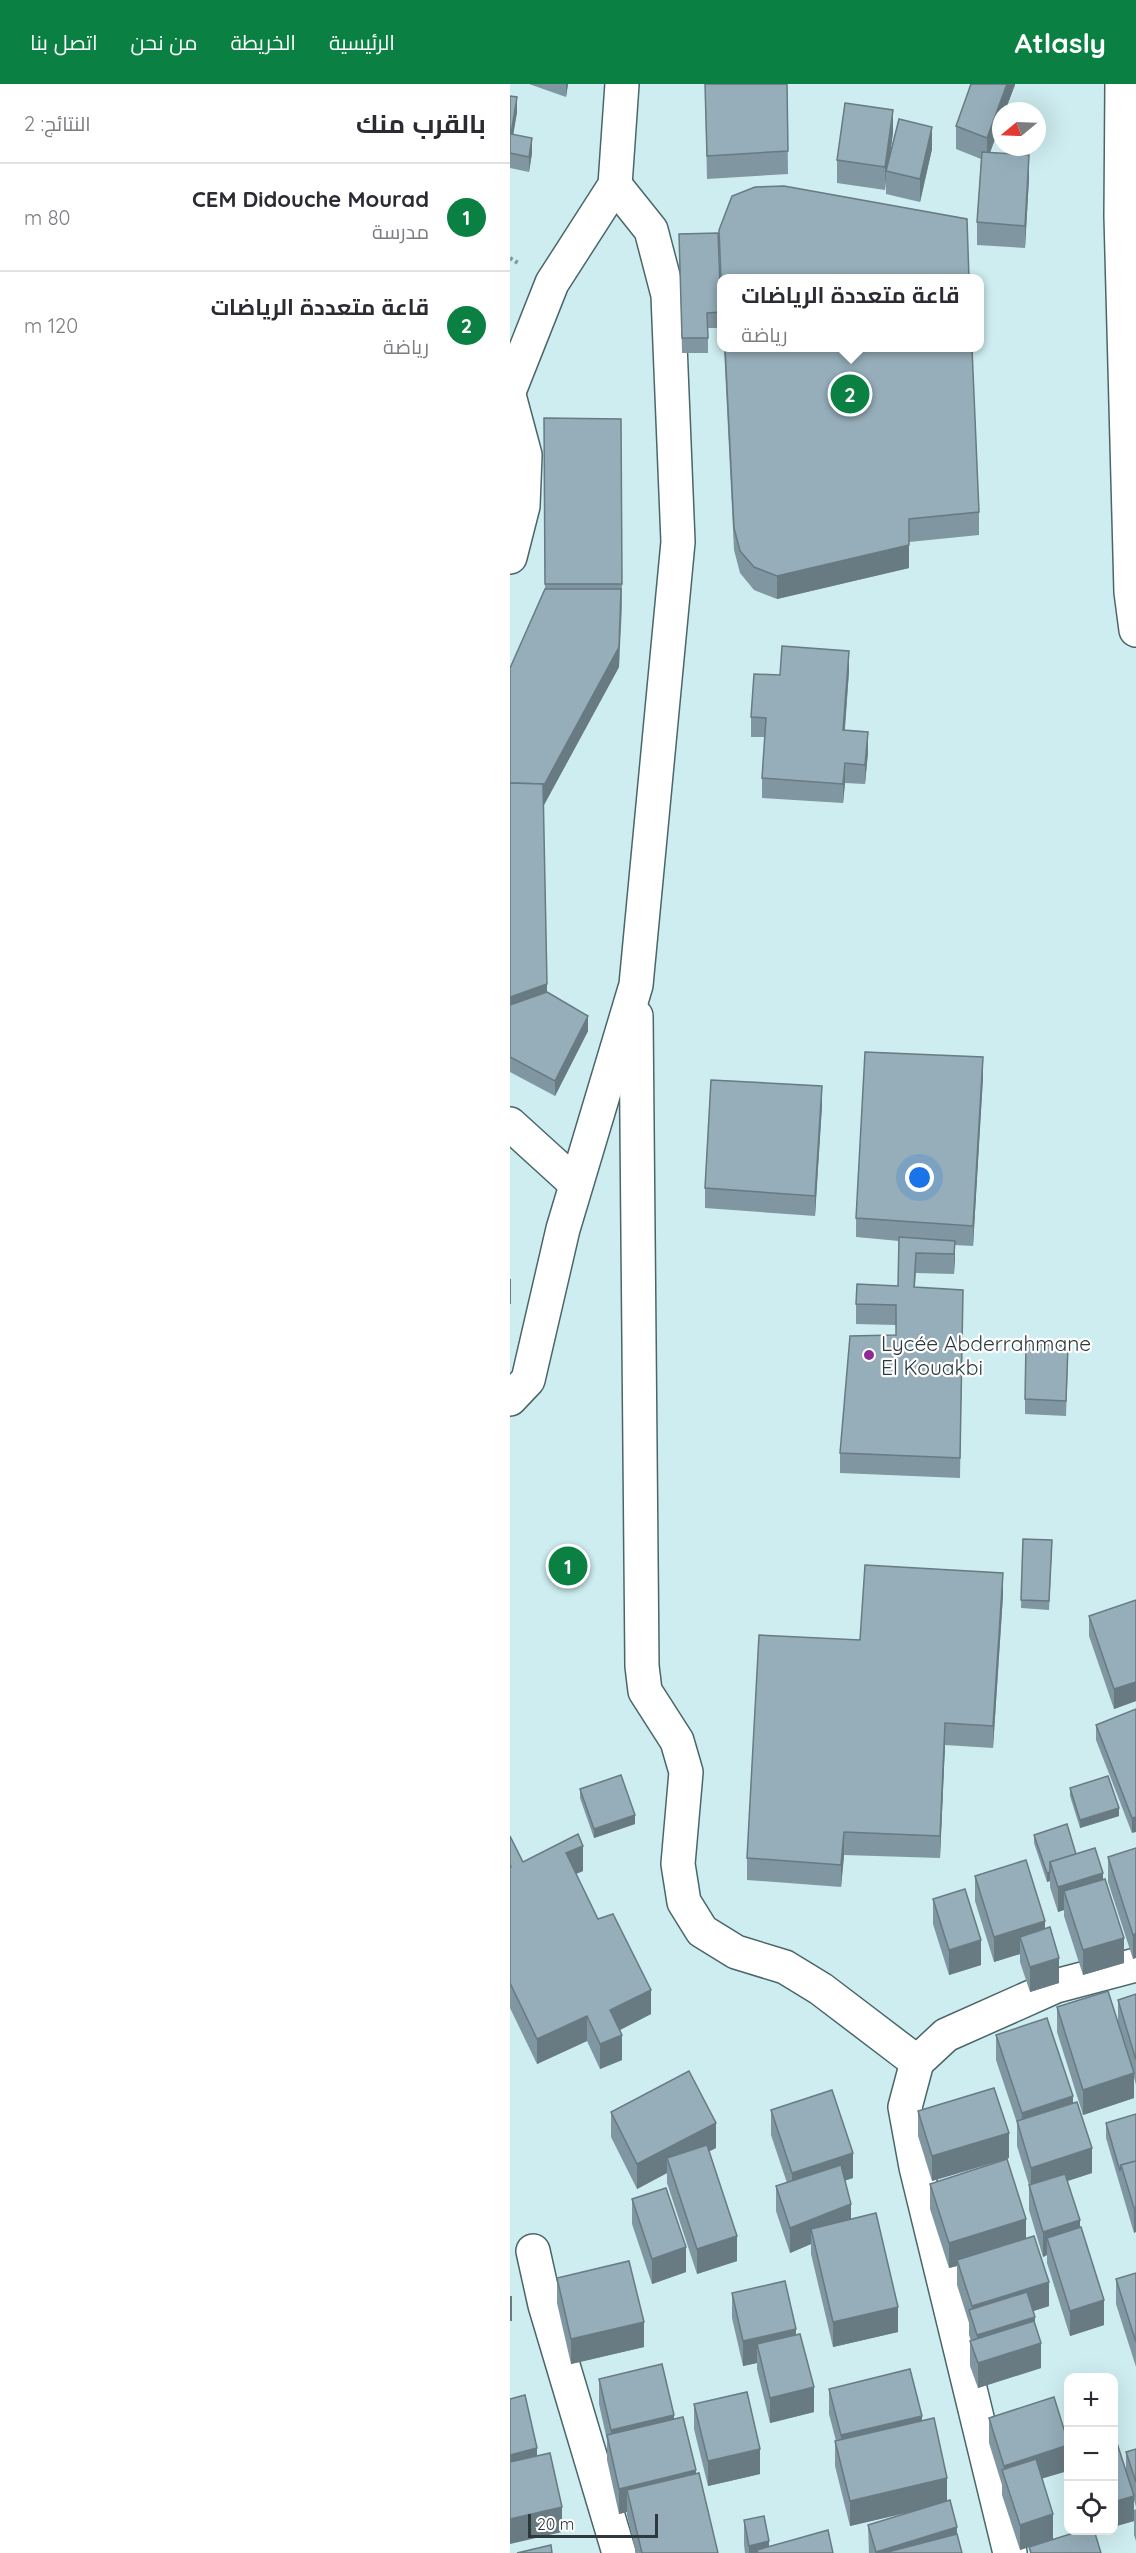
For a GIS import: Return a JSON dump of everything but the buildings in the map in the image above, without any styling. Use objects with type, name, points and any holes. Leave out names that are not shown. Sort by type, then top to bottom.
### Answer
[{"type":"main road","points":[[510,389],[552,284],[615,185],[622,84]]},
{"type":"main road","points":[[1122,84],[1121,216],[1131,580],[1136,630]]},
{"type":"main road","points":[[615,185],[651,230],[668,295],[678,542],[636,985],[642,1666],[645,1691],[677,1741],[686,1772],[678,1864],[684,1902],[702,1931],[736,1952],[785,1967],[821,1989],[917,2062]]},
{"type":"main road","points":[[510,399],[525,455],[522,506],[510,557]]},
{"type":"main road","points":[[510,1400],[528,1380],[562,1229],[636,985]]},
{"type":"main road","points":[[510,1124],[576,1184]]},
{"type":"main road","points":[[1011,2553],[916,2167],[905,2107],[917,2062],[946,2035],[1056,1986],[1136,1965]]},
{"type":"main road","points":[[533,2251],[545,2305],[619,2553]]},
{"type":"place","name":"قاعة متعددة الرياضات","points":[[850,394]]},
{"type":"place","name":"Lycée Abderrahmane El Kouakbi","points":[[869,1355]]},
{"type":"place","name":"CEM Didouche Mourad","points":[[568,1566]]}]
